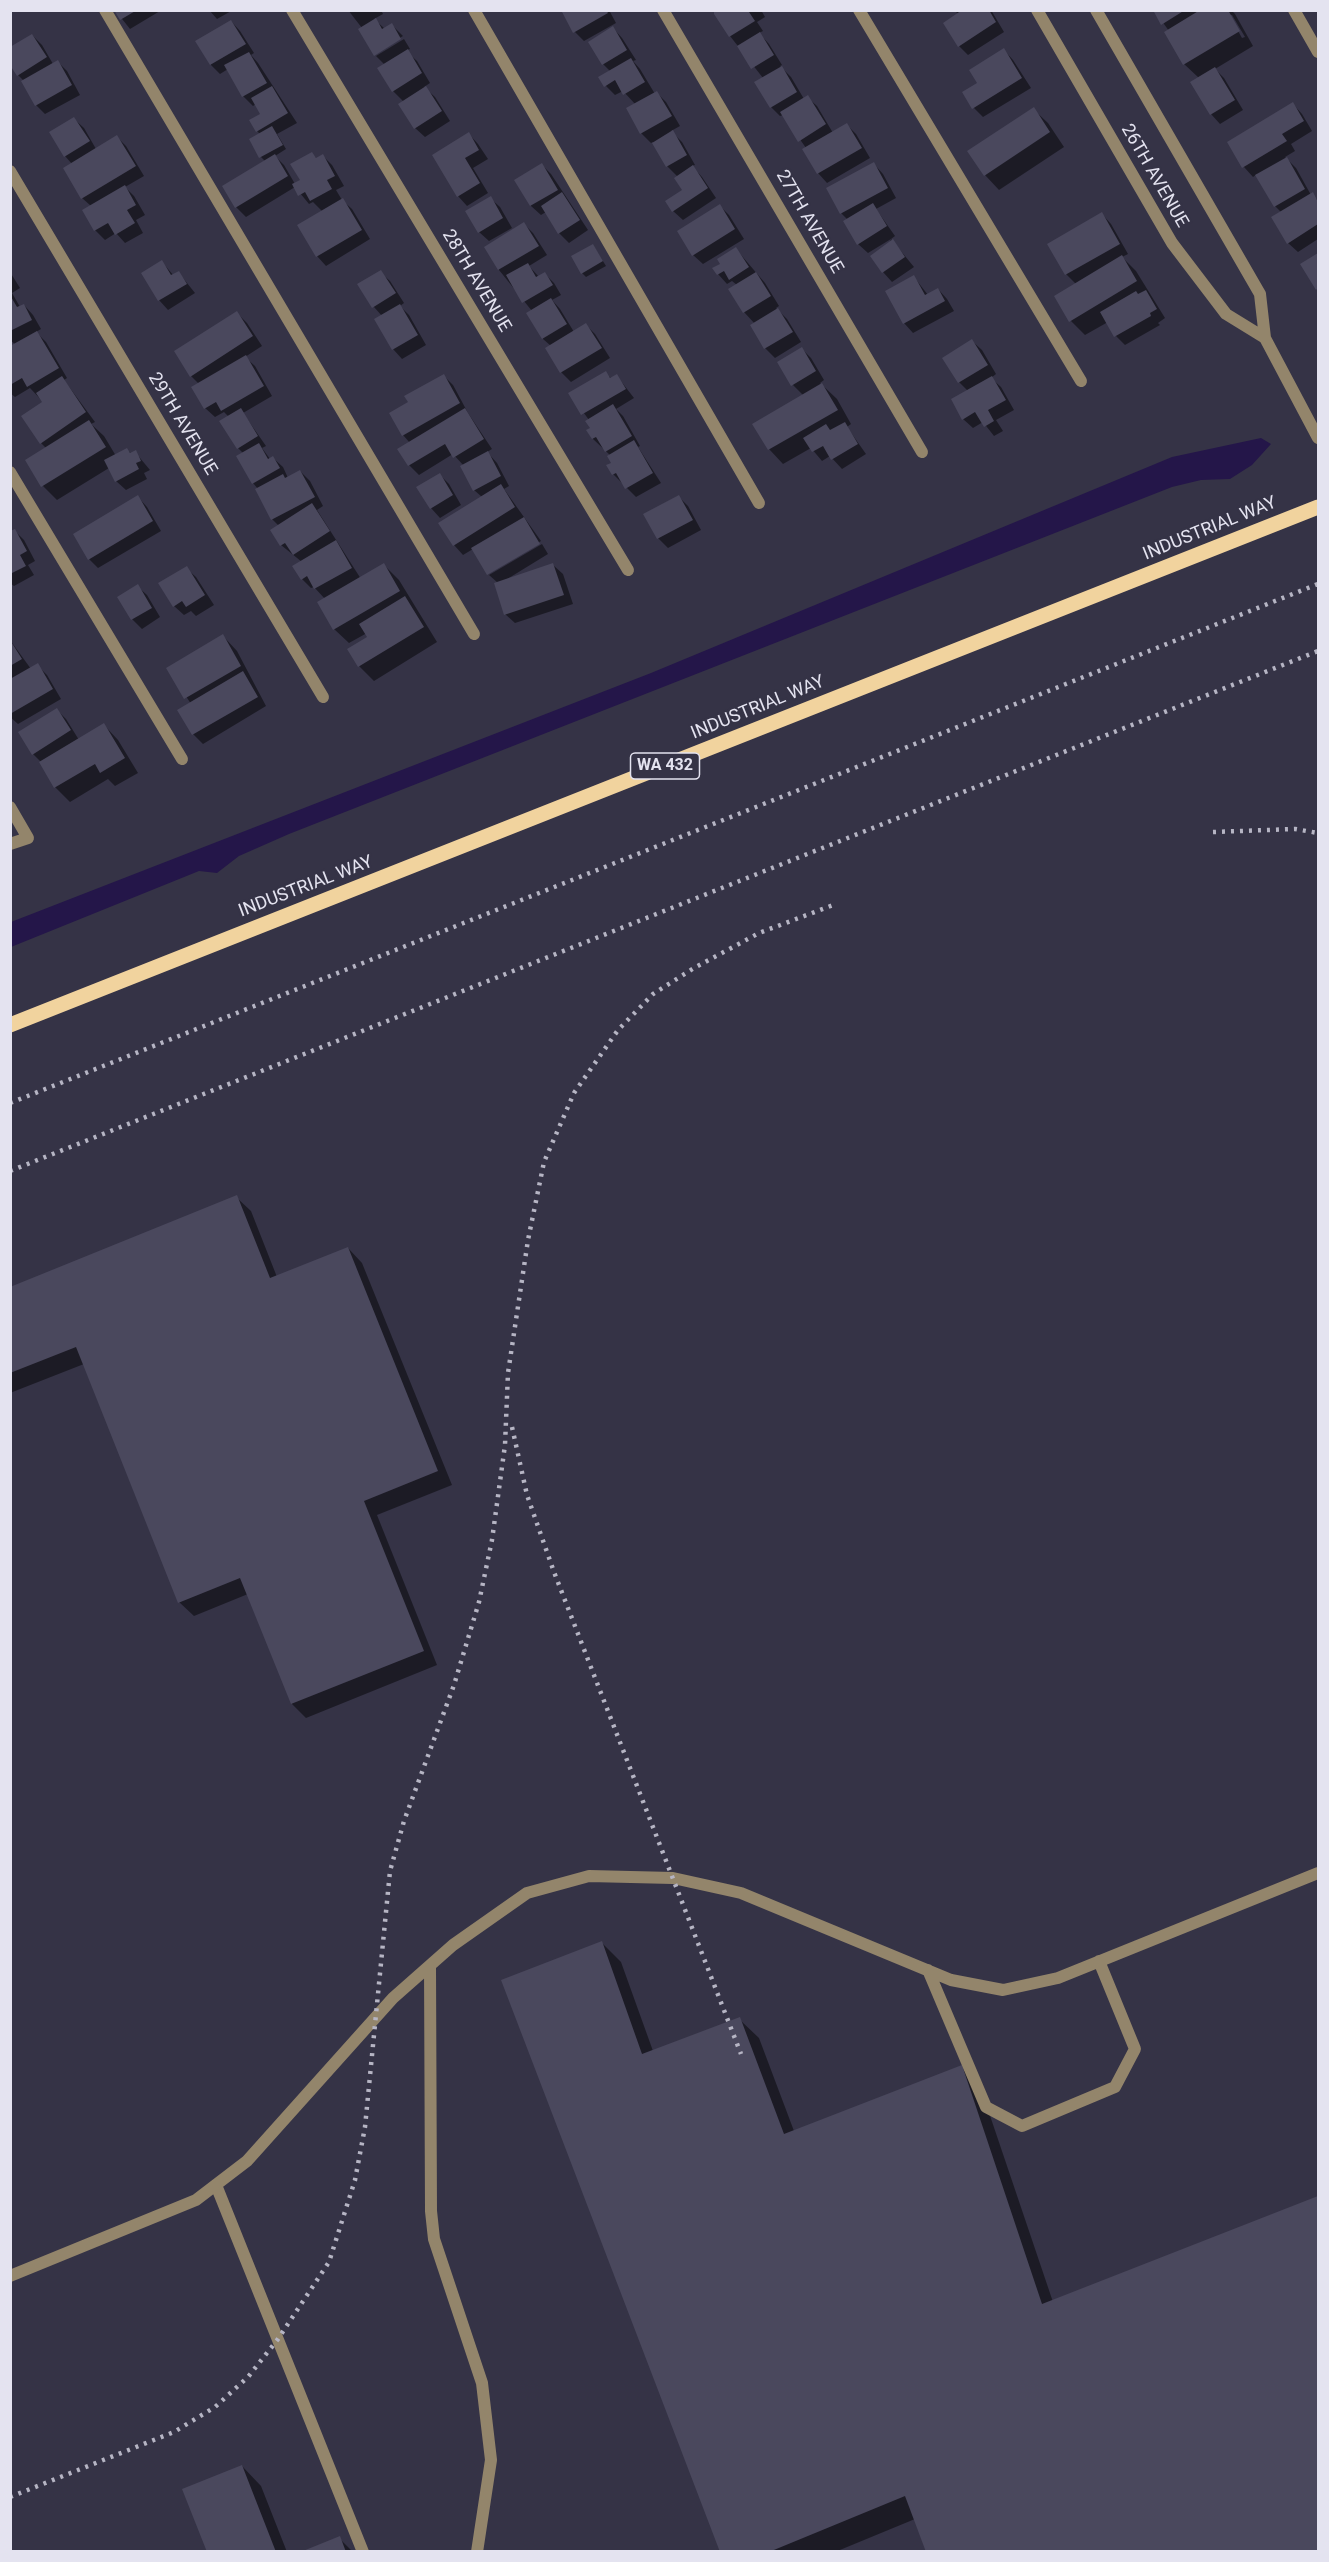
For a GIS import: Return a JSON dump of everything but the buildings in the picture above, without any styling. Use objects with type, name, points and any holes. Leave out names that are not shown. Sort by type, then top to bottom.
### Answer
[{"type":"main road","name":"INDUSTRIAL WAY","points":[[10,1025],[1318,507]]},
{"type":"street","points":[[105,10],[474,634]]},
{"type":"street","name":"28TH AVENUE","points":[[292,10],[628,570]]},
{"type":"street","points":[[474,10],[759,502]]},
{"type":"street","name":"27TH AVENUE","points":[[663,10],[922,452]]},
{"type":"street","points":[[859,10],[1081,381]]},
{"type":"street","name":"26TH AVENUE","points":[[1036,10],[1172,243],[1226,314],[1265,338]]},
{"type":"street","name":"26TH AVENUE","points":[[1096,10],[1260,294],[1265,338],[1318,438]]},
{"type":"street","points":[[1294,10],[1318,52]]},
{"type":"street","name":"29TH AVENUE","points":[[10,171],[323,696]]},
{"type":"street","points":[[10,472],[182,759]]},
{"type":"street","points":[[10,807],[28,838],[10,844]]},
{"type":"street","points":[[10,2276],[196,2200],[247,2162],[393,1998],[453,1945],[527,1893],[589,1876],[673,1878],[741,1893],[951,1980],[1003,1990],[1058,1978],[1318,1873]]},
{"type":"street","points":[[928,1970],[986,2107],[1022,2126],[1115,2087],[1135,2049],[1099,1961]]},
{"type":"street","points":[[430,1966],[430,2211],[434,2239],[482,2383],[491,2460],[477,2552]]},
{"type":"street","points":[[216,2185],[363,2552]]},
{"type":"shaded area","points":[[1261,438],[1271,444],[1252,465],[1230,479],[1201,480],[1172,487],[289,834],[239,856],[217,873],[199,871],[11,947],[11,922],[651,673],[1172,457]]},
{"type":"railway","points":[[10,1103],[1318,584]]},
{"type":"railway","points":[[10,1171],[1318,651]]},
{"type":"railway","points":[[1213,832],[1295,829],[1318,833]]},
{"type":"railway","points":[[10,2497],[174,2432],[215,2407],[248,2377],[278,2339],[329,2262],[355,2180],[365,2127],[390,1871],[404,1821],[454,1685],[479,1602],[492,1540],[505,1445],[508,1373],[528,1240],[544,1162],[574,1093],[618,1030],[653,994],[694,968],[759,933],[836,904]]},
{"type":"railway","points":[[512,1427],[527,1495],[554,1572],[741,2054]]}]
